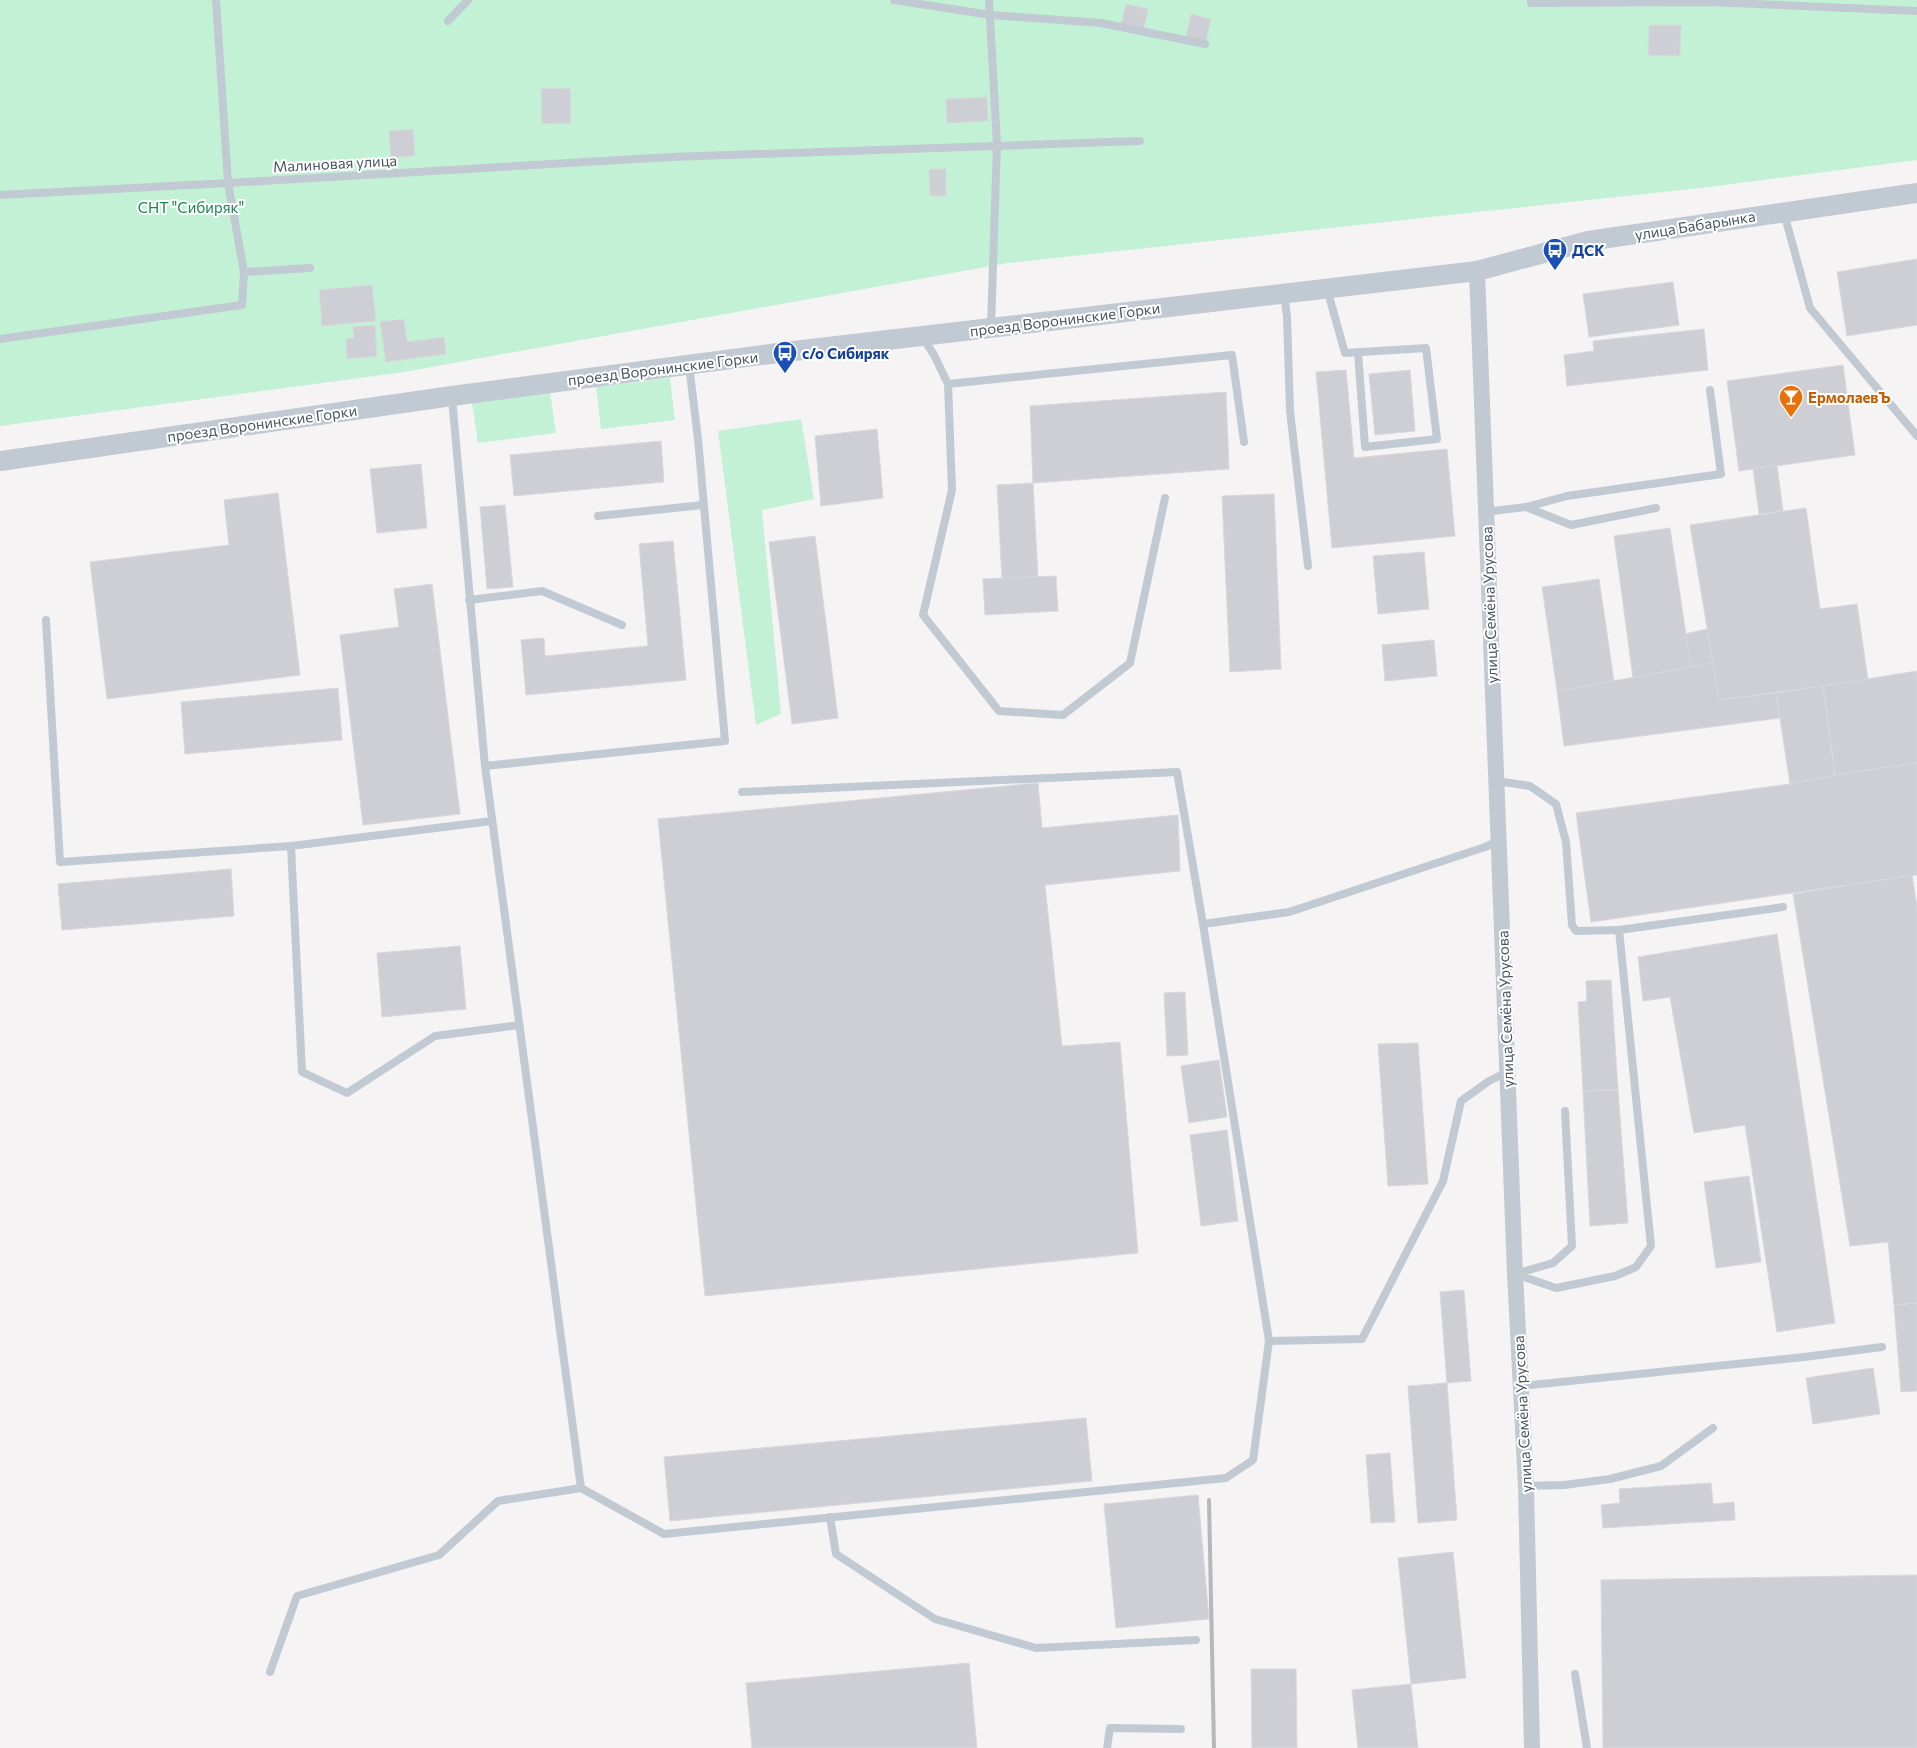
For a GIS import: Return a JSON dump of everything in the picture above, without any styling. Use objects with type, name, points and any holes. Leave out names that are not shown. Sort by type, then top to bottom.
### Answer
[{"type":"street","name":"улица Бабарынка","points":[[1477,271],[1588,241],[1917,193]]},
{"type":"street","name":"проезд Воронинские Горки","points":[[0,461],[452,396],[689,365],[991,327],[1477,271]]},
{"type":"street","name":"улица Семёна Урусова","points":[[1477,271],[1515,1274],[1526,1486],[1532,1748]]},
{"type":"lane","points":[[0,339],[242,305],[244,272],[228,183],[216,0]]},
{"type":"lane","points":[[448,21],[468,0]]},
{"type":"lane","points":[[894,0],[991,15],[1101,24],[1205,44]]},
{"type":"lane","points":[[989,0],[997,144],[991,327]]},
{"type":"lane","points":[[1531,0],[1531,3],[1708,1],[1917,11]]},
{"type":"lane","name":"Малиновая улица","points":[[0,194],[228,183],[671,157],[1140,140]]},
{"type":"lane","points":[[1784,211],[1810,308],[1917,436]]},
{"type":"lane","points":[[244,272],[310,268]]},
{"type":"lane","points":[[1327,289],[1345,354],[1358,352],[1426,348],[1436,439],[1366,447],[1358,352]]},
{"type":"lane","points":[[1284,294],[1287,316],[1290,411],[1308,566]]},
{"type":"lane","points":[[922,336],[934,355],[948,384],[952,490],[923,615],[999,711],[1063,715],[1130,663],[1165,498]]},
{"type":"lane","points":[[948,384],[1232,355],[1244,442]]},
{"type":"lane","points":[[485,766],[725,740],[689,365]]},
{"type":"lane","points":[[1486,512],[1526,508],[1567,496],[1722,474],[1710,390]]},
{"type":"lane","points":[[452,396],[485,766],[581,1488]]},
{"type":"lane","points":[[598,516],[703,504]]},
{"type":"lane","points":[[1526,508],[1571,525],[1656,508]]},
{"type":"lane","points":[[469,600],[542,591],[622,625]]},
{"type":"lane","points":[[46,620],[60,862],[292,846],[492,821]]},
{"type":"lane","points":[[270,1672],[297,1596],[439,1555],[498,1501],[581,1488],[664,1534],[1226,1478],[1253,1460],[1269,1341],[1177,772],[742,792]]},
{"type":"lane","points":[[1496,782],[1530,786],[1556,804],[1566,842],[1572,924],[1576,931],[1619,930],[1783,907]]},
{"type":"lane","points":[[1203,924],[1289,912],[1485,847],[1498,840]]},
{"type":"lane","points":[[292,846],[302,1072],[347,1093],[435,1036],[519,1025]]},
{"type":"lane","points":[[1515,1274],[1556,1288],[1615,1276],[1636,1267],[1651,1246],[1619,930]]},
{"type":"lane","points":[[1269,1341],[1362,1339],[1443,1181],[1461,1101],[1507,1072]]},
{"type":"lane","points":[[1515,1274],[1553,1263],[1572,1246],[1565,1111]]},
{"type":"lane","points":[[1521,1386],[1804,1357],[1882,1347]]},
{"type":"lane","points":[[1526,1486],[1564,1485],[1610,1479],[1661,1466],[1712,1428]]},
{"type":"lane","points":[[830,1517],[836,1554],[935,1619],[1036,1648],[1196,1640]]},
{"type":"lane","points":[[1575,1674],[1587,1748]]},
{"type":"lane","points":[[1107,1748],[1110,1728],[1181,1730]]},
{"type":"green space","name":"СНТ \"Сибиряк\"","points":[[0,0],[1917,0],[1917,160],[1709,187],[1008,263],[404,372],[0,426]]},
{"type":"green space","points":[[670,378],[675,420],[601,429],[596,387]]},
{"type":"green space","points":[[550,392],[556,433],[478,443],[472,403]]},
{"type":"green space","points":[[801,419],[814,499],[762,510],[781,714],[756,725],[718,431]]},
{"type":"building","points":[[1126,4],[1148,9],[1144,29],[1121,24]]},
{"type":"building","points":[[1191,14],[1211,19],[1206,42],[1186,38]]},
{"type":"building","points":[[1649,25],[1681,25],[1680,56],[1648,55]]},
{"type":"building","points":[[570,88],[571,123],[542,124],[541,89]]},
{"type":"building","points":[[987,97],[988,121],[947,123],[946,99]]},
{"type":"building","points":[[413,129],[415,156],[391,158],[389,131]]},
{"type":"building","points":[[929,169],[946,169],[946,196],[930,196]]},
{"type":"building","points":[[1917,259],[1917,325],[1847,336],[1837,272]]},
{"type":"building","points":[[1673,282],[1679,325],[1589,337],[1583,294]]},
{"type":"building","points":[[372,285],[376,321],[322,326],[319,290]]},
{"type":"building","points":[[404,319],[407,342],[444,337],[446,354],[386,362],[380,322]]},
{"type":"building","points":[[375,325],[377,356],[347,359],[346,339],[354,338],[353,327]]},
{"type":"building","points":[[1704,329],[1708,370],[1567,386],[1564,355],[1594,351],[1593,341]]},
{"type":"building","name":"ЕрмолаевЪ","points":[[1843,365],[1855,455],[1739,471],[1727,381]]},
{"type":"building","points":[[1346,370],[1354,458],[1447,449],[1455,536],[1332,548],[1316,372]]},
{"type":"building","points":[[1410,370],[1415,431],[1375,435],[1369,374]]},
{"type":"building","points":[[1226,392],[1229,469],[1033,483],[1030,406]]},
{"type":"building","points":[[877,429],[883,498],[821,506],[815,436]]},
{"type":"building","points":[[661,441],[664,482],[514,496],[510,455]]},
{"type":"building","points":[[421,464],[427,528],[377,533],[370,469]]},
{"type":"building","points":[[1777,465],[1783,511],[1759,514],[1753,469]]},
{"type":"building","points":[[1033,483],[1038,577],[1002,579],[997,485]]},
{"type":"building","points":[[278,493],[300,675],[107,699],[90,562],[229,545],[224,500]]},
{"type":"building","points":[[1274,494],[1281,669],[1230,672],[1222,496]]},
{"type":"building","points":[[505,505],[513,587],[487,589],[480,507]]},
{"type":"building","points":[[1806,508],[1820,609],[1857,604],[1868,680],[1719,700],[1690,525]]},
{"type":"building","points":[[1670,528],[1691,668],[1633,678],[1614,536]]},
{"type":"building","points":[[815,536],[838,718],[792,724],[769,542]]},
{"type":"building","points":[[673,541],[686,680],[526,695],[521,640],[544,638],[545,656],[648,646],[639,544]]},
{"type":"building","points":[[1424,552],[1429,609],[1378,614],[1373,556]]},
{"type":"building","points":[[1056,576],[1058,611],[985,615],[983,579]]},
{"type":"building","points":[[1599,579],[1614,681],[1557,691],[1542,587]]},
{"type":"building","points":[[432,584],[460,814],[363,825],[340,635],[399,627],[394,589]]},
{"type":"building","points":[[1707,629],[1713,663],[1691,668],[1685,634]]},
{"type":"building","points":[[1434,640],[1437,676],[1385,681],[1382,645]]},
{"type":"building","points":[[1713,663],[1719,700],[1776,693],[1780,718],[1564,746],[1557,691]]},
{"type":"building","points":[[1917,671],[1917,763],[1835,775],[1823,686]]},
{"type":"building","points":[[1823,686],[1835,775],[1790,784],[1776,693]]},
{"type":"building","points":[[338,688],[342,740],[185,754],[181,702]]},
{"type":"building","points":[[1917,763],[1917,875],[1591,922],[1576,813],[1790,784],[1835,775]]},
{"type":"building","points":[[1038,783],[1042,828],[1178,815],[1180,871],[1045,885],[1062,1046],[1120,1042],[1138,1253],[705,1296],[658,819]]},
{"type":"building","points":[[231,869],[234,916],[62,930],[58,884]]},
{"type":"building","points":[[1912,875],[1917,907],[1917,1303],[1894,1305],[1888,1242],[1850,1246],[1793,894]]},
{"type":"building","points":[[1777,934],[1835,1323],[1777,1332],[1745,1125],[1694,1133],[1670,997],[1643,1001],[1638,957]]},
{"type":"building","points":[[460,946],[466,1009],[382,1017],[377,953]]},
{"type":"building","points":[[1611,980],[1618,1090],[1583,1091],[1578,1002],[1587,1001],[1586,981]]},
{"type":"building","points":[[1185,992],[1188,1055],[1167,1056],[1164,993]]},
{"type":"building","points":[[1418,1043],[1428,1184],[1388,1186],[1378,1044]]},
{"type":"building","points":[[1219,1060],[1227,1117],[1189,1123],[1181,1066]]},
{"type":"building","points":[[1618,1090],[1628,1223],[1590,1226],[1583,1091]]},
{"type":"building","points":[[1227,1130],[1238,1221],[1201,1226],[1190,1135]]},
{"type":"building","points":[[1749,1176],[1761,1262],[1716,1268],[1704,1182]]},
{"type":"building","points":[[1464,1290],[1471,1381],[1447,1383],[1440,1292]]},
{"type":"building","points":[[1917,1303],[1917,1391],[1901,1392],[1894,1305]]},
{"type":"building","points":[[1873,1368],[1880,1414],[1813,1424],[1806,1378]]},
{"type":"building","points":[[1447,1383],[1457,1520],[1418,1523],[1408,1386]]},
{"type":"building","points":[[1086,1418],[1092,1481],[670,1521],[664,1457]]},
{"type":"building","points":[[1390,1453],[1395,1522],[1371,1523],[1366,1455]]},
{"type":"building","points":[[1711,1483],[1713,1504],[1734,1502],[1735,1520],[1603,1528],[1601,1505],[1620,1503],[1619,1489]]},
{"type":"building","points":[[1198,1495],[1209,1619],[1116,1628],[1104,1504]]},
{"type":"building","points":[[1453,1552],[1466,1678],[1411,1684],[1398,1558]]},
{"type":"building","points":[[1917,1575],[1917,1748],[1603,1748],[1601,1580]]},
{"type":"building","points":[[969,1663],[977,1748],[752,1748],[746,1683]]},
{"type":"building","points":[[1251,1669],[1296,1669],[1297,1748],[1252,1748]]},
{"type":"building","points":[[1411,1684],[1418,1748],[1358,1748],[1352,1690]]},
{"type":"railway","points":[[1209,1500],[1214,1748]]},
{"type":"place","name":"ДСК","points":[[1555,271]]},
{"type":"place","name":"с/о Сибиряк","points":[[785,374]]},
{"type":"place","name":"ЕрмолаевЪ","points":[[1791,418]]}]
